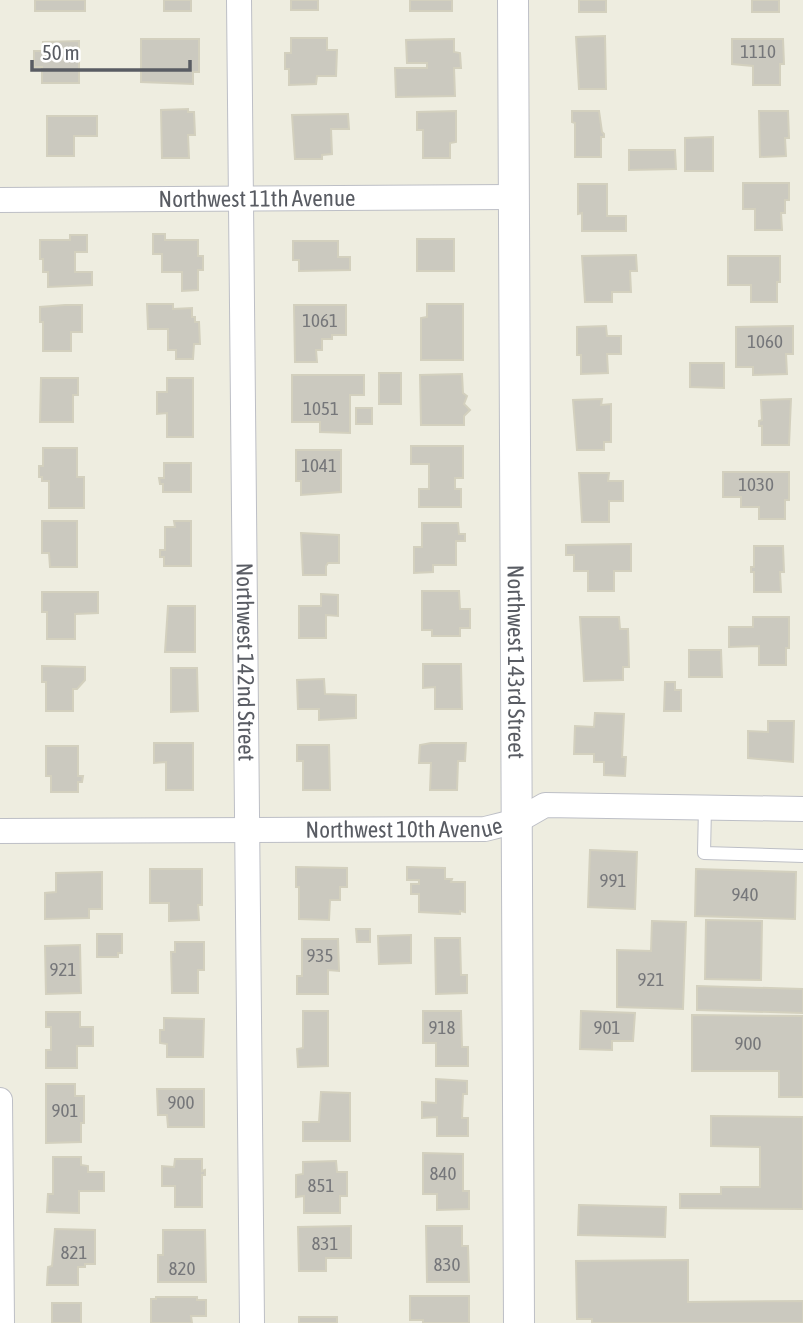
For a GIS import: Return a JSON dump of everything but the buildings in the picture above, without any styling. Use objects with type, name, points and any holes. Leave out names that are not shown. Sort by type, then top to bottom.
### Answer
[{"type":"street","name":"Northwest 142nd Street","points":[[239,0],[252,1323]]},
{"type":"street","name":"Northwest 143rd Street","points":[[513,0],[519,1323]]},
{"type":"street","name":"Northwest 11th Avenue","points":[[0,200],[515,197]]},
{"type":"street","name":"Northwest 10th Avenue","points":[[0,831],[485,829],[517,821],[545,804],[803,809]]},
{"type":"street","points":[[0,1100],[2,1323]]},
{"type":"lane","points":[[705,807],[705,853],[803,856]]}]
